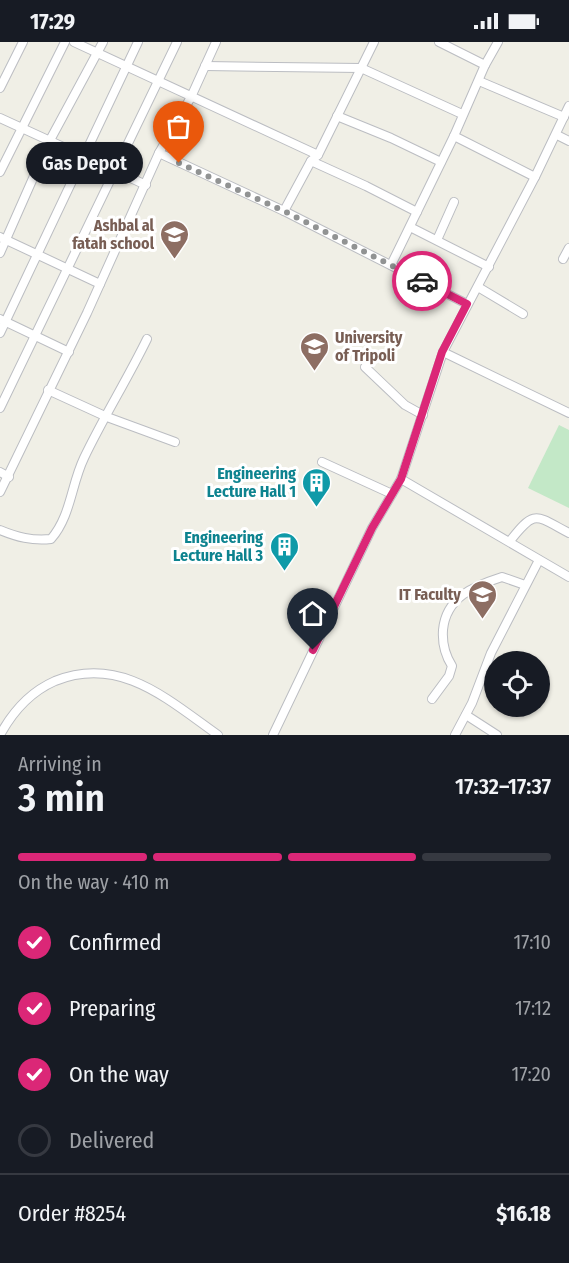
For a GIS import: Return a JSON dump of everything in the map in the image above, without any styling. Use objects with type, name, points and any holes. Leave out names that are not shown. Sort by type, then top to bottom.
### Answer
[{"type":"street","points":[[0,88],[23,42]]},
{"type":"street","points":[[0,172],[65,42]]},
{"type":"street","points":[[74,42],[318,155]]},
{"type":"street","points":[[0,254],[3,239],[49,142],[103,42]]},
{"type":"street","points":[[0,333],[3,321],[37,255],[138,42]]},
{"type":"street","points":[[0,408],[177,42]]},
{"type":"street","points":[[0,492],[48,390],[69,352],[159,153],[191,98],[216,42]]},
{"type":"street","points":[[284,211],[311,161],[318,155],[374,42]]},
{"type":"street","points":[[439,42],[485,65]]},
{"type":"street","points":[[391,265],[498,42]]},
{"type":"street","points":[[205,66],[361,68],[462,114]]},
{"type":"street","points":[[479,81],[564,117]]},
{"type":"street","points":[[273,735],[372,528],[401,479],[442,352],[489,267],[557,135],[569,106]]},
{"type":"street","points":[[337,116],[441,162]]},
{"type":"street","points":[[0,118],[146,185]]},
{"type":"street","points":[[557,135],[569,141]]},
{"type":"street","points":[[454,136],[535,177]]},
{"type":"street","points":[[159,153],[284,211],[467,304]]},
{"type":"street","points":[[311,161],[417,212]]},
{"type":"street","points":[[437,240],[454,202]]},
{"type":"street","points":[[410,227],[489,267]]},
{"type":"street","points":[[3,239],[100,284]]},
{"type":"street","points":[[563,259],[569,248]]},
{"type":"street","points":[[478,287],[523,314]]},
{"type":"street","points":[[3,321],[69,352]]},
{"type":"street","points":[[0,530],[18,537],[51,539],[57,532],[69,507],[83,460],[147,339]]},
{"type":"street","points":[[442,352],[569,413]]},
{"type":"street","points":[[365,367],[405,405],[423,415]]},
{"type":"street","points":[[48,390],[107,417],[175,442]]},
{"type":"street","points":[[322,462],[392,494]]},
{"type":"street","points":[[0,472],[9,477]]},
{"type":"street","points":[[401,479],[569,577]]},
{"type":"street","points":[[510,541],[527,520],[532,518],[549,522],[569,533]]},
{"type":"street","points":[[455,735],[466,715],[491,653],[538,560]]},
{"type":"street","points":[[432,699],[449,676],[452,666],[446,657],[442,641],[444,620],[449,607],[470,591],[502,577],[525,585]]},
{"type":"street","points":[[0,735],[15,711],[35,692],[64,678],[86,672],[119,676],[147,687],[218,735]]},
{"type":"street","points":[[466,715],[497,735]]},
{"type":"green space","points":[[559,425],[569,430],[569,508],[528,488]]},
{"type":"way so far","points":[[179,163],[284,211],[422,281]]},
{"type":"place","name":"Gas Depot","points":[[179,163]]},
{"type":"place","name":"Ashbal al fatah school","points":[[175,260]]},
{"type":"place","name":"University of Tripoli","points":[[314,372]]},
{"type":"place","name":"Engineering Lecture Hall 1","points":[[317,508]]},
{"type":"place","name":"Engineering Lecture Hall 3","points":[[284,572]]},
{"type":"place","name":"IT Faculty","points":[[482,620]]},
{"type":"route","points":[[313,650],[372,528],[401,479],[442,352],[467,304],[422,281]]}]
